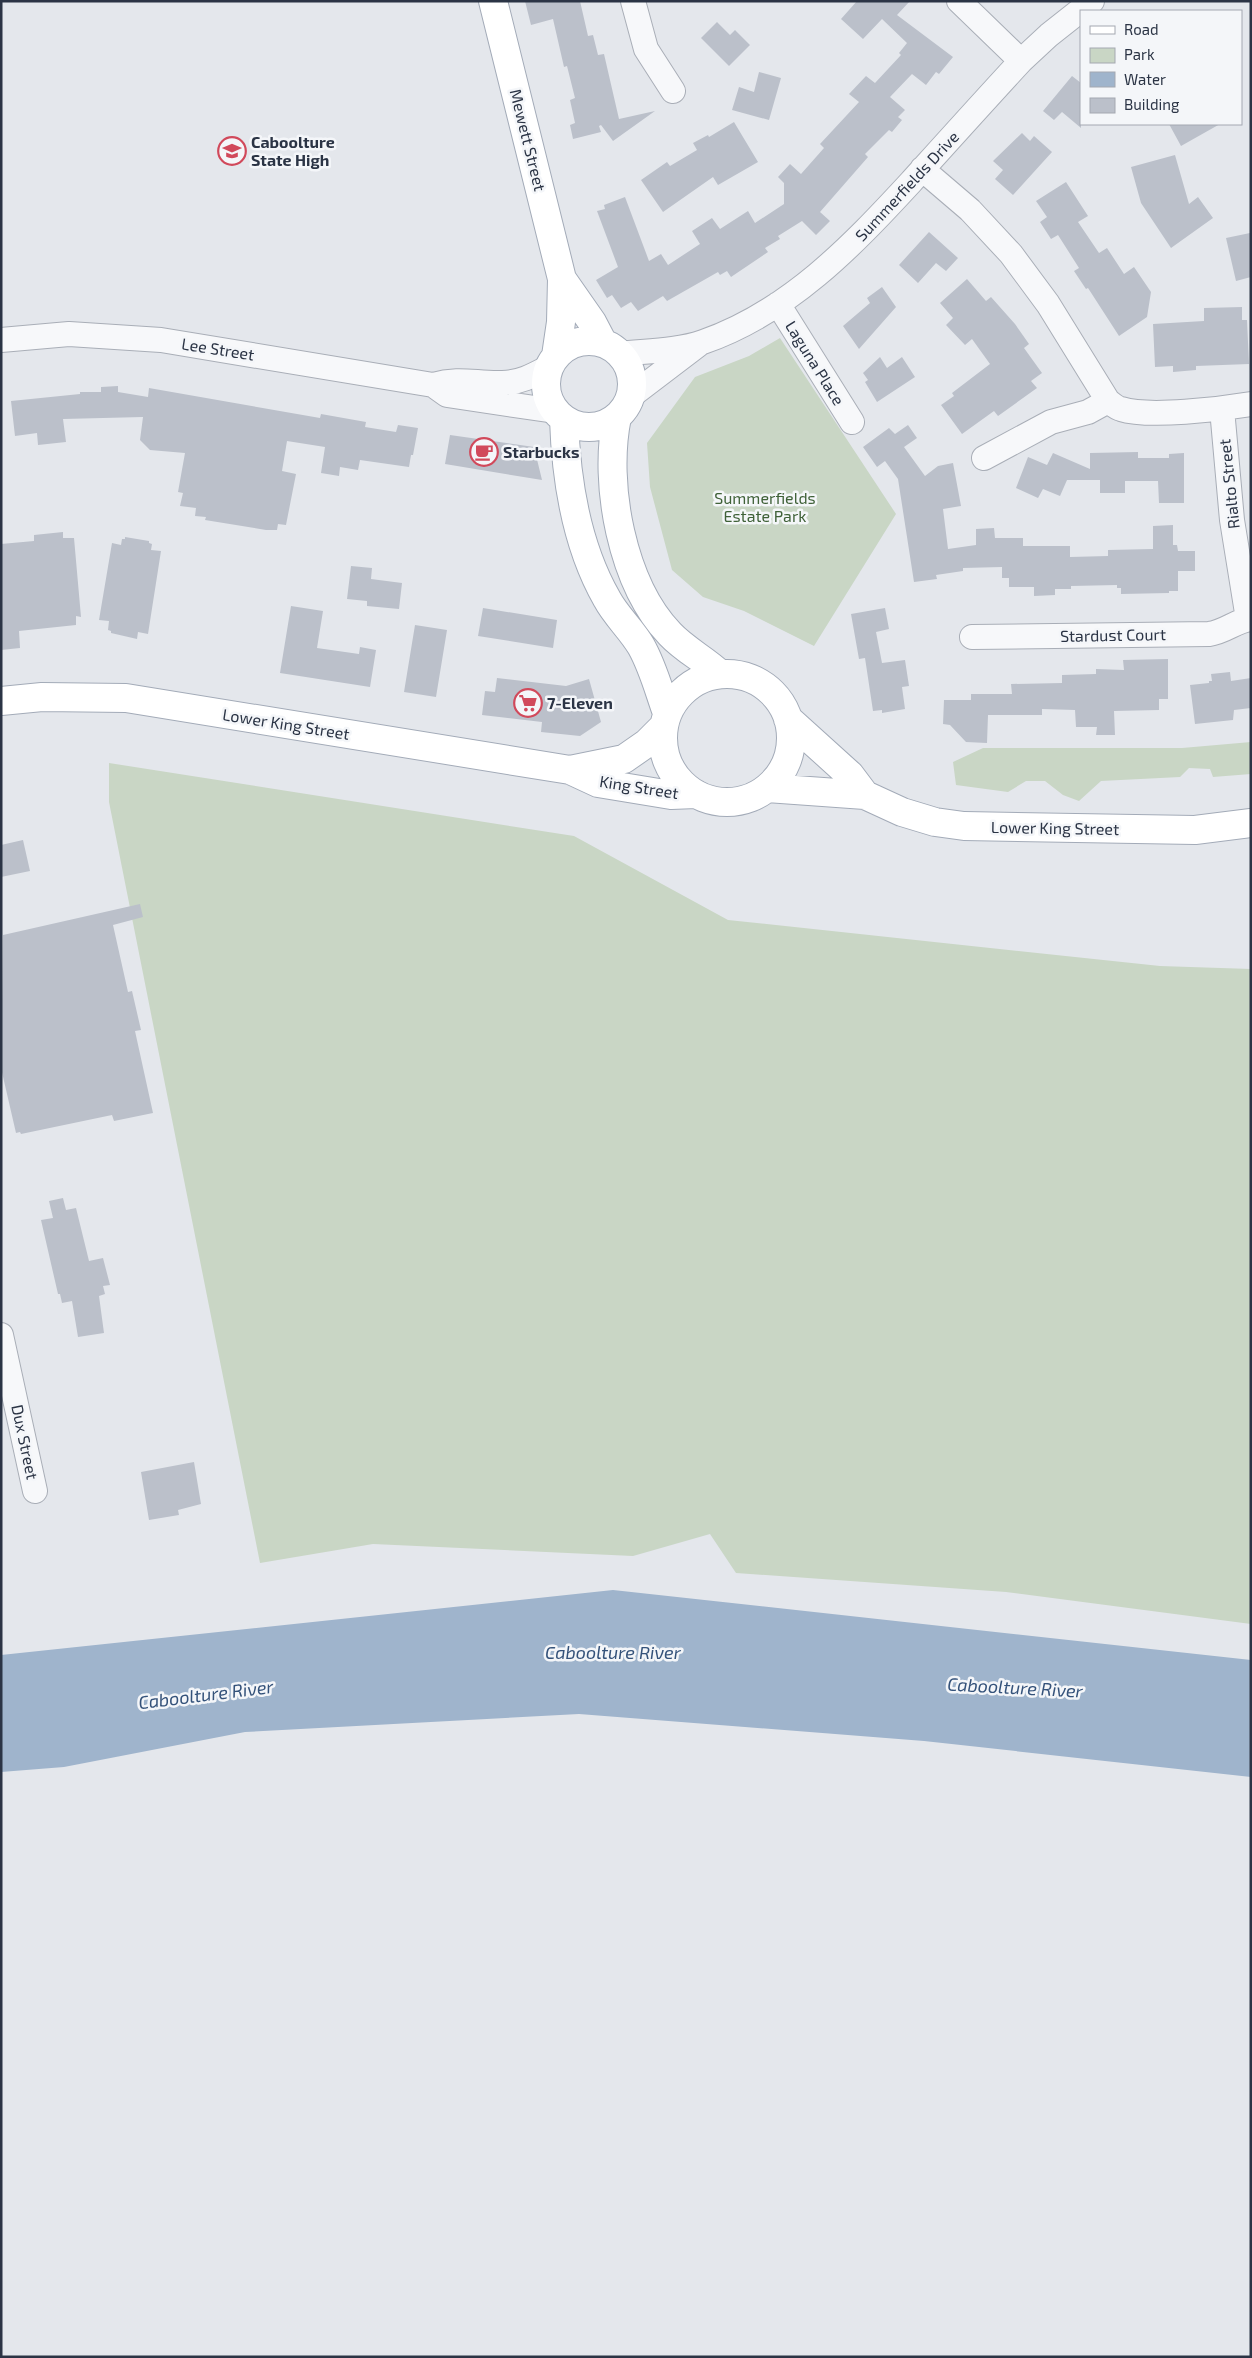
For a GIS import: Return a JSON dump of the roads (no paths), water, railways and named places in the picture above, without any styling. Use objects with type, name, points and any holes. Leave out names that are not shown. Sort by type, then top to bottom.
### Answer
[{"type":"main road","name":"Mewett Street","points":[[493,1],[562,279],[561,322],[553,361]]},
{"type":"main road","name":"Mewett Street","points":[[562,279],[612,349]]},
{"type":"main road","points":[[665,720],[650,664],[640,645],[607,600],[584,545],[570,495],[560,415],[546,390],[546,378],[553,361],[572,344],[582,342],[612,349],[631,374],[632,385],[613,438],[611,462],[613,493],[625,548],[642,597],[670,635],[686,649],[706,661],[720,674]]},
{"type":"main road","points":[[560,415],[574,424],[597,427],[624,406]]},
{"type":"main road","points":[[720,674],[738,675],[755,680],[769,690],[781,703],[788,719],[791,738],[789,756],[780,774],[767,788],[751,798],[732,802],[714,801],[696,794],[683,785],[672,773],[662,743],[665,720],[676,698],[688,686],[704,678],[720,674]]},
{"type":"main road","name":"Lower King Street","points":[[1,701],[42,697],[126,698],[570,770]]},
{"type":"main road","name":"Lower King Street","points":[[788,719],[850,775],[865,795]]},
{"type":"main road","name":"King Street","points":[[570,770],[624,759],[647,743],[665,720]]},
{"type":"main road","name":"King Street","points":[[570,770],[598,783],[671,795],[696,794]]},
{"type":"main road","name":"Lower King Street","points":[[767,788],[865,795],[902,812],[935,822],[973,826],[1195,830],[1251,823]]},
{"type":"street","points":[[634,1],[646,49],[673,92]]},
{"type":"street","points":[[959,1],[1021,62]]},
{"type":"street","name":"Summerfields Drive","points":[[1080,10],[1092,1]]},
{"type":"street","name":"Summerfields Drive","points":[[612,349],[659,350],[701,342],[747,322],[778,304],[820,273],[847,249],[1021,62],[1048,35],[1080,10]]},
{"type":"street","points":[[922,169],[970,210],[1011,254],[1059,321],[1108,401],[1121,409],[1133,412],[1222,409],[1251,404]]},
{"type":"street","name":"Laguna Place","points":[[778,304],[852,422]]},
{"type":"street","name":"Lee Street","points":[[1,340],[69,334],[161,340],[433,385],[451,380],[504,383],[524,380],[553,361]]},
{"type":"street","name":"Summerfields Drive","points":[[624,406],[701,342]]},
{"type":"street","name":"Lee Street","points":[[433,385],[447,395],[560,415]]},
{"type":"street","points":[[984,458],[1051,422],[1088,412],[1108,401]]},
{"type":"street","name":"Rialto Street","points":[[1222,409],[1232,520],[1249,619]]},
{"type":"street","name":"Stardust Court","points":[[972,636],[1209,634],[1225,631],[1249,619]]},
{"type":"street","name":"Dux Street","points":[[1,1335],[35,1491]]},
{"type":"water","name":"Caboolture River","points":[[613,1590],[1251,1660],[1251,1777],[924,1741],[579,1714],[245,1732],[64,1767],[1,1772],[1,1655]]},
{"type":"place","name":"Caboolture State High","points":[[232,151]]},
{"type":"place","name":"Starbucks","points":[[484,452]]},
{"type":"place","name":"7-Eleven","points":[[528,703]]},
{"type":"park label","name":"Summerfields Estate Park","points":[[765,507]]}]
